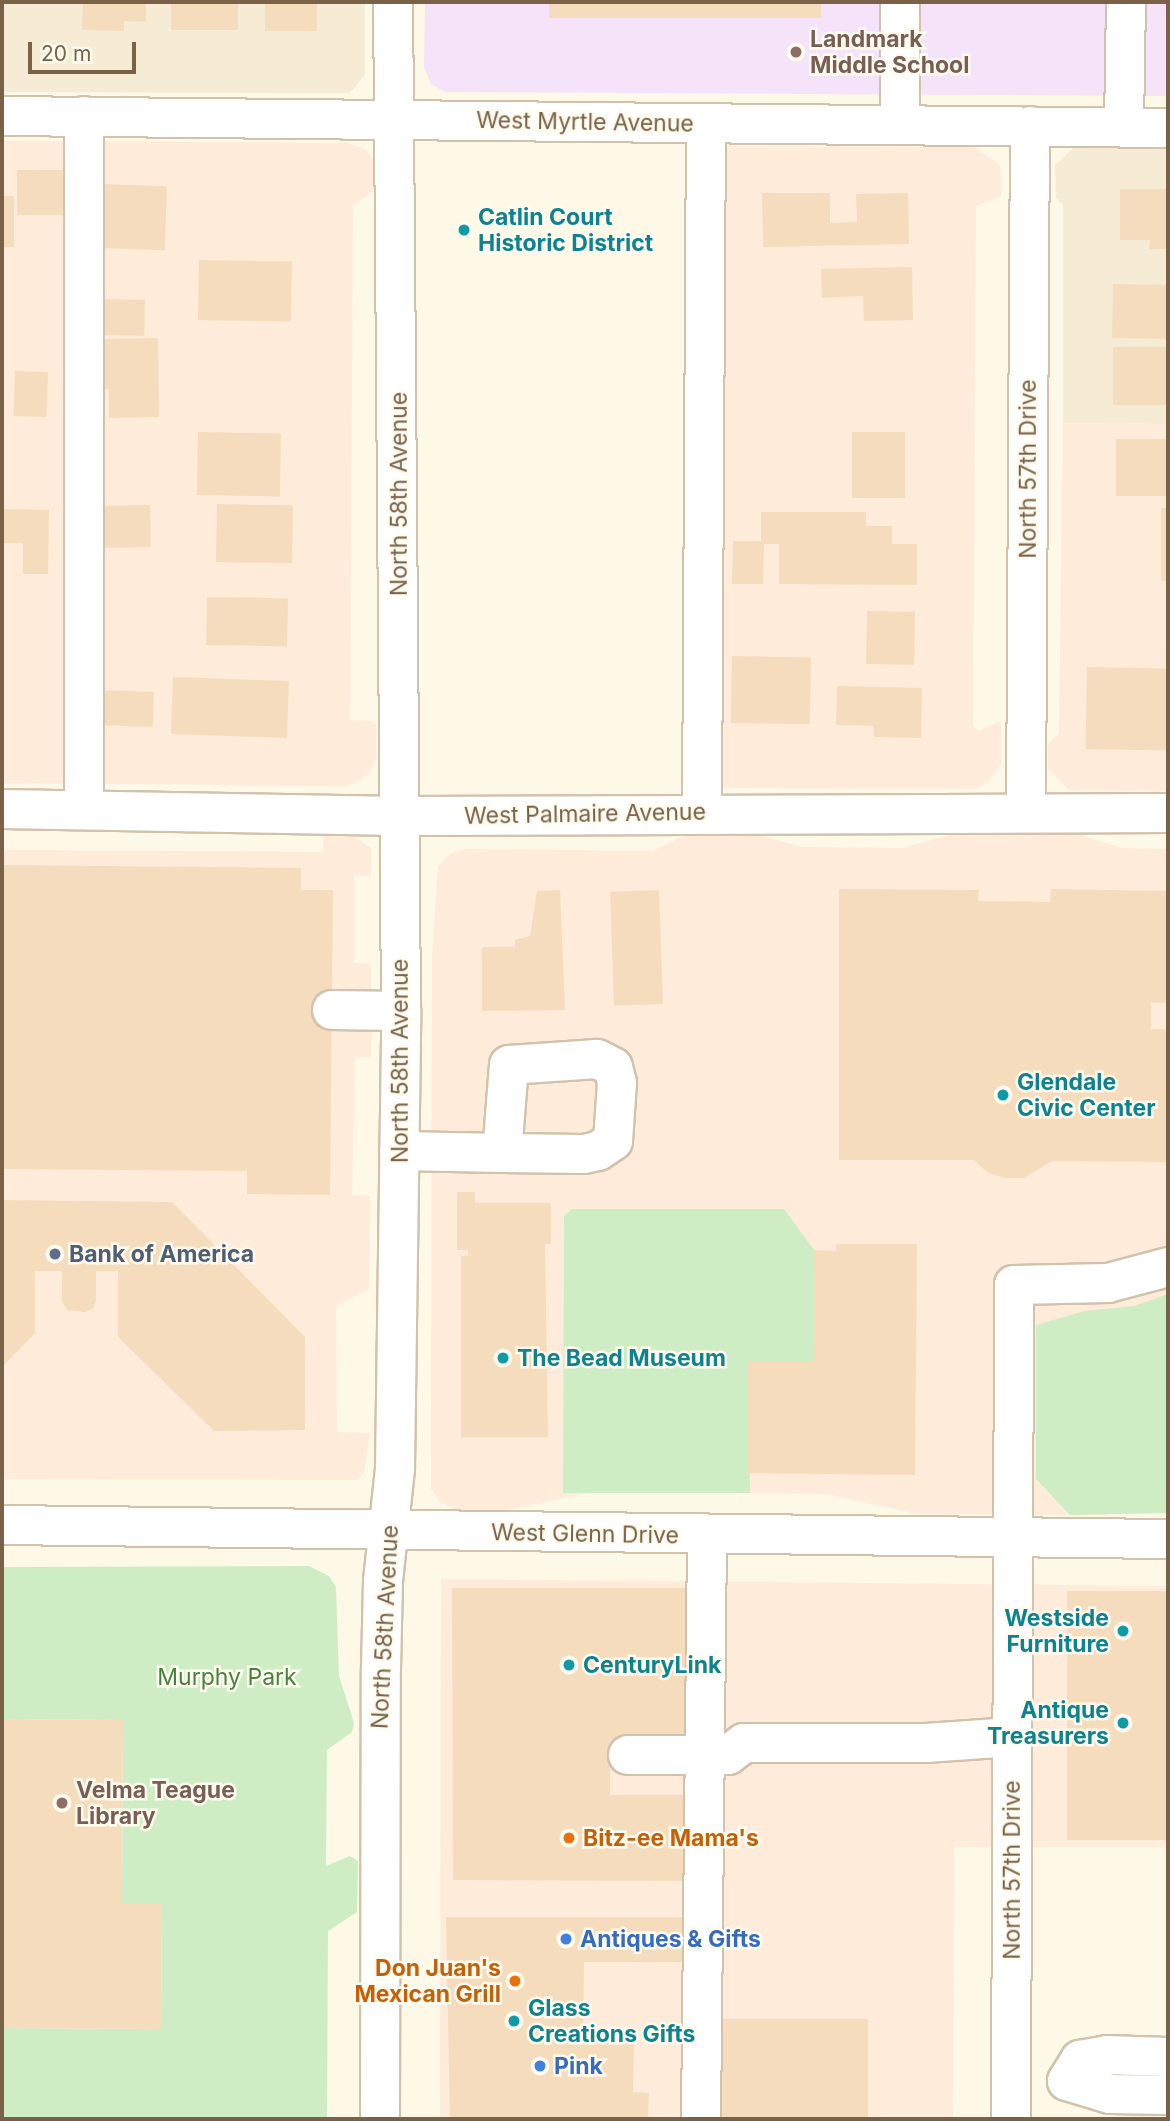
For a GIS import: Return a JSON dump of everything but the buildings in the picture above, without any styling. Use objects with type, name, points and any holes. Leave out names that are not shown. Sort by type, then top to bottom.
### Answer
[{"type":"street","name":"North 58th Avenue","points":[[380,2119],[381,1655],[388,1531],[395,1468],[401,1011],[393,2]]},
{"type":"street","points":[[900,2],[900,125]]},
{"type":"street","points":[[1124,127],[1126,2]]},
{"type":"street","name":"West Myrtle Avenue","points":[[2,116],[1168,128]]},
{"type":"street","points":[[84,116],[84,809]]},
{"type":"street","points":[[702,812],[706,123]]},
{"type":"street","name":"North 57th Drive","points":[[1027,812],[1030,126]]},
{"type":"street","name":"West Palmaire Avenue","points":[[2,809],[400,816],[702,812],[1168,813]]},
{"type":"street","points":[[332,1010],[401,1011]]},
{"type":"street","points":[[399,1151],[502,1153]]},
{"type":"street","name":"North 57th Drive","points":[[1011,2119],[1014,1285],[1108,1283],[1168,1267]]},
{"type":"street","name":"West Glenn Drive","points":[[2,1525],[707,1536],[1168,1539]]},
{"type":"street","points":[[701,2119],[707,1536]]},
{"type":"street","points":[[628,1755],[728,1755],[744,1743],[926,1743],[1013,1737]]},
{"type":"street","points":[[1067,2081],[1080,2060],[1107,2055],[1168,2057]]},
{"type":"street","points":[[1067,2081],[1104,2074],[1168,2075]]},
{"type":"street","points":[[1067,2081],[1110,2094],[1168,2095]]},
{"type":"shaded area","points":[[2,2],[365,2],[365,75],[350,93],[2,92]]},
{"type":"shaded area","name":"Landmark Middle School","points":[[425,2],[1168,2],[1168,96],[445,92],[431,84],[424,67]]},
{"type":"shaded area","points":[[2,141],[348,143],[366,150],[376,164],[378,189],[353,205],[350,720],[373,721],[376,725],[376,759],[369,773],[357,782],[344,786],[2,783]]},
{"type":"shaded area","points":[[695,146],[974,147],[1000,165],[1001,196],[976,206],[973,725],[978,731],[1001,721],[1001,764],[990,780],[976,789],[691,788]]},
{"type":"shaded area","points":[[1074,147],[1168,148],[1168,424],[1063,423],[1063,205],[1056,198],[1055,165]]},
{"type":"shaded area","points":[[1063,423],[1168,424],[1168,791],[1069,790],[1048,769],[1048,744],[1059,733]]},
{"type":"shaded area","points":[[689,833],[752,833],[801,847],[902,848],[950,835],[1080,835],[1122,848],[1168,849],[1168,1501],[1107,1515],[917,1514],[828,1494],[598,1491],[507,1510],[457,1510],[440,1502],[431,1489],[432,956],[438,867],[450,854],[464,849],[652,851]]},
{"type":"shaded area","points":[[324,836],[353,836],[371,848],[371,876],[354,876],[354,963],[371,964],[371,1058],[355,1057],[352,1195],[370,1196],[369,1289],[336,1306],[337,1432],[370,1433],[364,1473],[357,1480],[2,1479],[2,850],[323,852]]},
{"type":"shaded area","points":[[441,1579],[1168,1586],[1168,1847],[954,1847],[953,2119],[440,2119]]},
{"type":"green space","points":[[572,1209],[784,1209],[814,1250],[813,1362],[748,1362],[750,1493],[563,1493],[564,1216]]},
{"type":"green space","points":[[1168,1294],[1168,1513],[1070,1515],[1036,1479],[1036,1325],[1084,1311],[1134,1306]]},
{"type":"green space","name":"Murphy Park","points":[[309,1566],[329,1576],[336,1587],[339,1676],[354,1723],[352,1732],[327,1750],[326,1866],[350,1856],[358,1861],[357,1912],[328,1931],[327,2119],[2,2119],[2,2028],[161,2029],[162,1905],[122,1904],[123,1720],[2,1719],[2,1567]]},
{"type":"place","name":"Landmark Middle School","points":[[796,52]]},
{"type":"place","name":"Catlin Court Historic District","points":[[464,230]]},
{"type":"place","name":"Glendale Civic Center","points":[[1003,1095]]},
{"type":"place","name":"Bank of America","points":[[55,1254]]},
{"type":"place","name":"The Bead Museum","points":[[503,1358]]},
{"type":"place","name":"Westside Furniture","points":[[1123,1631]]},
{"type":"place","name":"CenturyLink","points":[[569,1665]]},
{"type":"place","name":"Antique Treasurers","points":[[1123,1723]]},
{"type":"place","name":"Velma Teague Library","points":[[62,1803]]},
{"type":"place","name":"Bitz-ee Mama's","points":[[569,1838]]},
{"type":"place","name":"Antiques & Gifts","points":[[566,1939]]},
{"type":"place","name":"Don Juan's Mexican Grill","points":[[515,1981]]},
{"type":"place","name":"Glass Creations Gifts","points":[[514,2021]]},
{"type":"place","name":"Pink","points":[[540,2066]]}]
